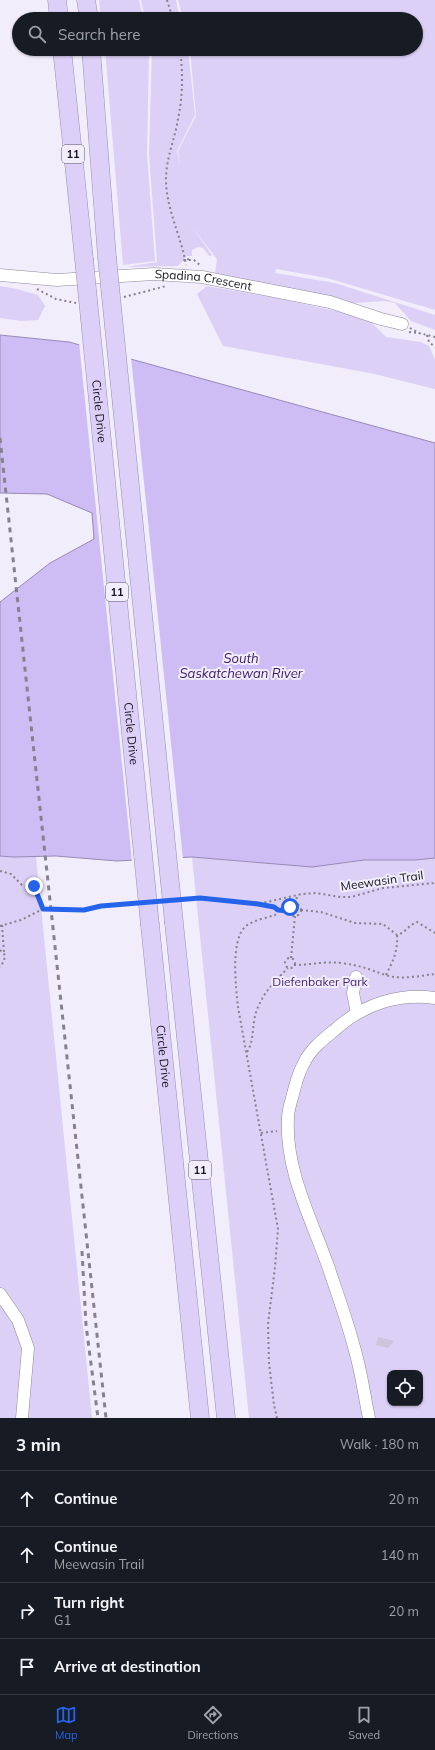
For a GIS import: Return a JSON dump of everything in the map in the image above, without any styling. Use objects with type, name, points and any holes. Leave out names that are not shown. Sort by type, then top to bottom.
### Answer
[{"type":"highway","points":[[57,0],[58,12]]},
{"type":"highway","points":[[86,0],[88,12]]},
{"type":"highway","name":"Circle Drive","points":[[63,56],[200,1418]]},
{"type":"highway","name":"Circle Drive","points":[[92,56],[107,257],[174,923],[226,1418]]},
{"type":"street","name":"Spadina Crescent","points":[[0,275],[57,280],[154,274],[202,277],[330,302],[402,324]]},
{"type":"street","points":[[356,977],[353,993],[357,1013]]},
{"type":"street","points":[[369,1418],[354,1347],[327,1265],[294,1173],[288,1129],[288,1116],[298,1077],[304,1062],[316,1046],[346,1019],[382,1002],[423,996],[435,998]]},
{"type":"street","points":[[0,1294],[18,1320],[28,1348],[22,1418]]},
{"type":"path","points":[[167,0],[171,12]]},
{"type":"path","points":[[120,298],[184,283],[184,260],[169,204],[166,178],[167,164],[179,118],[183,82],[181,56]]},
{"type":"path","points":[[184,260],[197,261],[203,272],[202,277]]},
{"type":"path","points":[[32,288],[62,301],[77,303]]},
{"type":"path","points":[[402,324],[435,338]]},
{"type":"path","points":[[427,335],[429,342],[435,347]]},
{"type":"path","points":[[0,872],[11,874],[22,884],[34,886],[43,909]]},
{"type":"path","name":"Meewasin Trail","points":[[179,899],[200,898],[258,904],[297,895],[316,893],[340,897],[351,896],[383,888],[435,883]]},
{"type":"path","points":[[296,904],[297,895]]},
{"type":"path","points":[[0,967],[4,961],[1,925],[21,920],[43,909],[84,910],[101,906],[136,903]]},
{"type":"path","points":[[258,904],[274,907],[278,910],[289,911],[295,916]]},
{"type":"path","points":[[296,904],[300,906],[301,910]]},
{"type":"path","points":[[289,911],[291,905],[296,904]]},
{"type":"path","points":[[277,1418],[269,1363],[268,1324],[278,1229],[238,1007],[235,969],[239,938],[246,926],[275,915],[278,910]]},
{"type":"path","points":[[295,916],[299,915],[301,910]]},
{"type":"path","points":[[301,910],[321,912],[354,923],[383,924],[397,935]]},
{"type":"path","points":[[246,1053],[251,1046],[255,1017],[264,995],[288,968],[292,968],[294,964],[294,961],[291,958],[295,916]]},
{"type":"path","points":[[397,935],[403,933],[417,922],[435,933]]},
{"type":"path","points":[[386,975],[395,957],[397,935]]},
{"type":"path","points":[[0,950],[4,952]]},
{"type":"path","points":[[288,968],[285,965],[285,962],[291,958]]},
{"type":"path","points":[[261,1133],[288,1129]]},
{"type":"green space","points":[[99,0],[139,0],[142,12],[100,12]]},
{"type":"green space","points":[[141,0],[176,0],[179,12],[144,12]]},
{"type":"green space","points":[[178,0],[435,0],[435,310],[327,278],[276,269],[275,273],[335,283],[435,315],[435,330],[411,321],[395,303],[385,301],[353,303],[306,291],[215,274],[217,259],[193,228],[212,255],[209,256],[203,248],[198,247],[192,250],[192,256],[187,256],[178,266],[126,267],[157,262],[149,154],[152,56],[189,56],[195,115],[177,151],[180,166],[178,151],[196,116],[191,56],[423,56],[423,12],[181,12]]},
{"type":"green space","points":[[106,56],[149,56],[147,154],[155,261],[123,265]]},
{"type":"green space","points":[[0,286],[38,295],[45,306],[38,320],[21,321],[0,318]]},
{"type":"green space","points":[[207,286],[277,298],[344,313],[371,322],[386,337],[421,342],[429,346],[435,360],[435,389],[375,374],[223,346],[197,294]]},
{"type":"green space","points":[[0,856],[36,857],[92,1418],[0,1418]]},
{"type":"green space","name":"Diefenbaker Park","points":[[192,857],[275,864],[364,860],[415,860],[435,858],[435,1418],[249,1418]]},
{"type":"water","name":"South Saskatchewan River","points":[[0,335],[69,342],[435,443],[435,858],[415,860],[364,860],[312,867],[192,857],[117,861],[56,856],[0,856],[0,602],[50,563],[94,539],[92,513],[47,494],[0,493]]},
{"type":"pier","points":[[79,342],[131,357],[183,859],[132,862]]},
{"type":"building","points":[[378,1337],[394,1341],[388,1348],[376,1345]]},
{"type":"railway","points":[[0,438],[106,1418]]},
{"type":"railway","points":[[82,1251],[86,1325],[98,1418]]},
{"type":"route","points":[[34,886],[43,909],[74,911],[101,906],[200,898],[258,904],[274,907],[278,910],[289,911],[290,907]]}]
